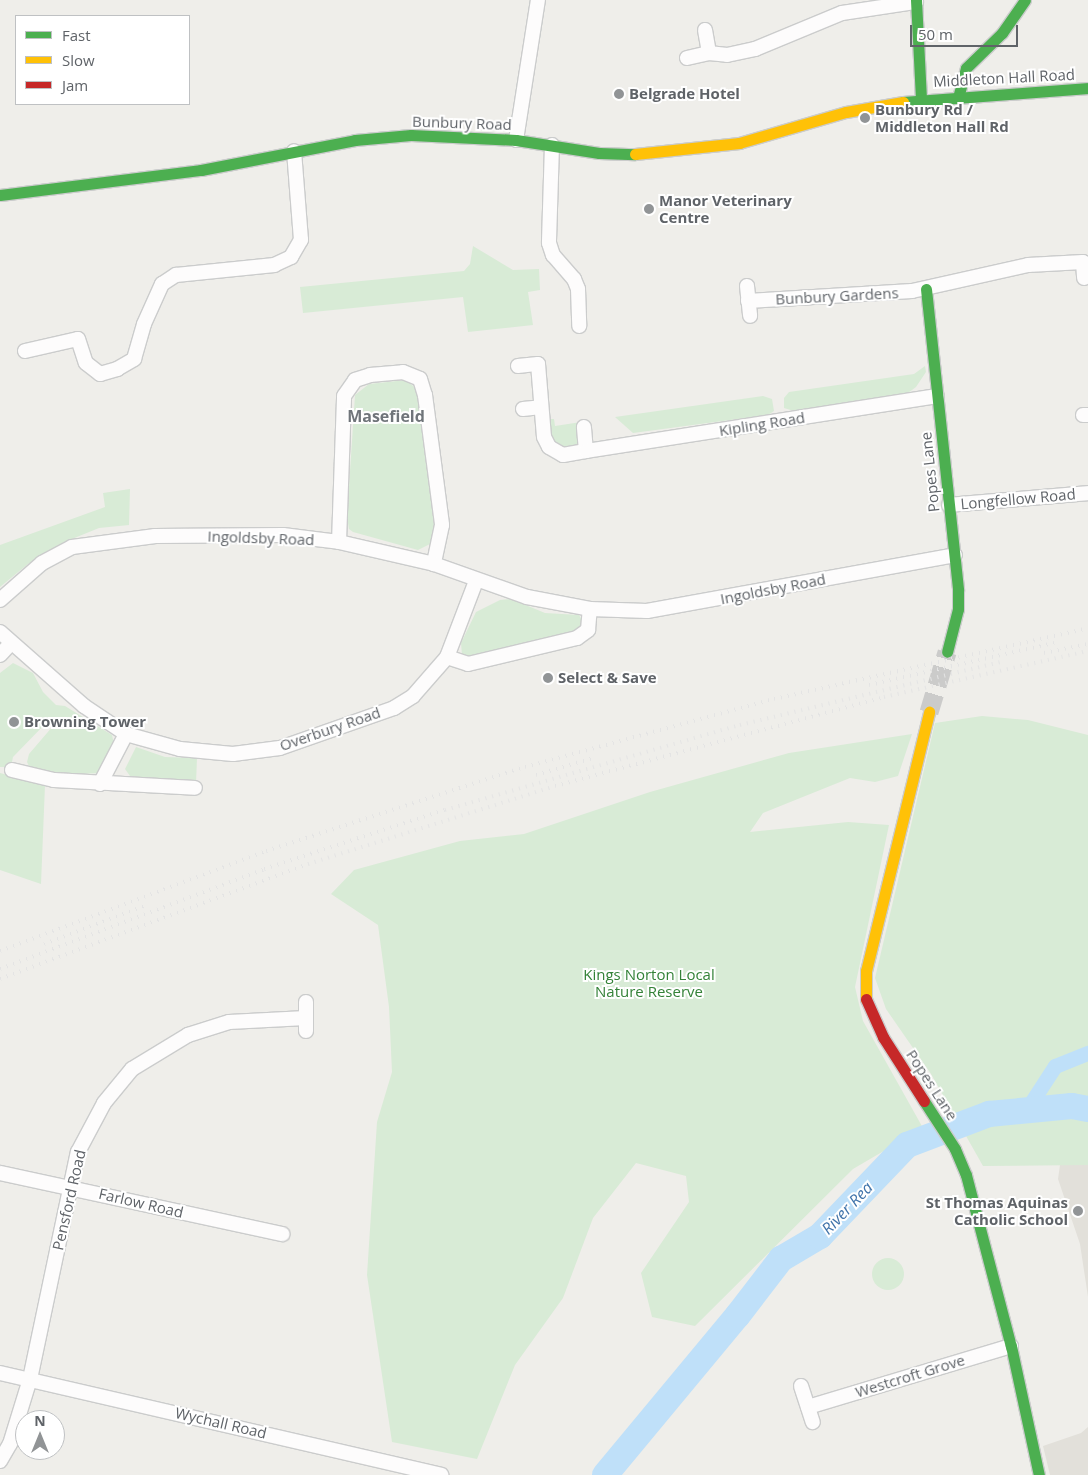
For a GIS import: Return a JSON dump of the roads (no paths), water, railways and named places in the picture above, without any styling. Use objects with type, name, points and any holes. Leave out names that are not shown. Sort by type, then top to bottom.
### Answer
[{"type":"street","points":[[516,140],[538,0]]},
{"type":"street","points":[[959,94],[966,68],[1002,33],[1025,0]]},
{"type":"street","points":[[687,58],[709,53],[727,54],[755,49],[842,13],[916,1],[921,98]]},
{"type":"street","points":[[705,30],[709,53]]},
{"type":"street","name":"Middleton Hall Road","points":[[921,98],[959,94],[1088,88]]},
{"type":"street","name":"Bunbury Road","points":[[0,195],[201,170],[294,151],[411,135],[516,140],[599,153],[648,155],[682,152],[739,144],[846,112],[921,98]]},
{"type":"street","points":[[552,145],[549,243],[552,255],[574,279],[578,289],[579,326]]},
{"type":"street","points":[[25,352],[78,339],[86,363],[100,374],[117,369],[134,359],[144,324],[162,284],[176,276],[274,265],[291,257],[301,240],[294,151]]},
{"type":"street","name":"Bunbury Gardens","points":[[748,300],[926,289],[1028,265],[1083,262],[1084,278]]},
{"type":"street","points":[[747,286],[750,316]]},
{"type":"street","name":"Popes Lane","points":[[926,289],[955,555],[958,609],[947,652]]},
{"type":"street","name":"Kipling Road","points":[[518,366],[538,364],[544,437],[549,447],[563,455],[937,396]]},
{"type":"street","points":[[339,542],[344,396],[355,380],[370,375],[403,372],[420,379],[425,395],[442,525],[434,564]]},
{"type":"street","points":[[524,409],[541,407]]},
{"type":"street","points":[[584,427],[586,451]]},
{"type":"street","name":"Longfellow Road","points":[[949,506],[1088,493]]},
{"type":"street","name":"Ingoldsby Road","points":[[0,600],[42,563],[72,547],[95,542],[155,536],[266,535],[339,542],[434,564],[527,597],[590,609],[647,611],[955,555]]},
{"type":"street","name":"Overbury Road","points":[[0,632],[84,706],[126,734],[180,749],[232,754],[280,748],[394,708],[413,696],[447,656],[476,580]]},
{"type":"street","points":[[447,656],[468,664],[577,638],[588,630],[590,609]]},
{"type":"street","points":[[0,655],[11,643]]},
{"type":"street","name":"Popes Lane","points":[[930,712],[864,988],[871,1017],[930,1107],[962,1164],[1011,1346],[1039,1475]]},
{"type":"street","points":[[100,784],[126,734]]},
{"type":"street","points":[[12,770],[54,780],[195,788]]},
{"type":"street","name":"Pensford Road","points":[[0,1461],[10,1444],[30,1379],[78,1152],[92,1121],[132,1070],[188,1035],[229,1022],[306,1024],[306,1002]]},
{"type":"street","name":"Farlow Road","points":[[0,1173],[72,1187],[282,1234]]},
{"type":"street","name":"Westcroft Grove","points":[[808,1407],[1011,1346]]},
{"type":"street","name":"Wychall Road","points":[[0,1373],[441,1475]]},
{"type":"street","points":[[801,1386],[813,1422]]},
{"type":"waterway","points":[[1025,1112],[1055,1066],[1088,1053]]},
{"type":"waterway","name":"River Rea","points":[[605,1475],[738,1315],[781,1259],[820,1236],[907,1145],[989,1114],[1072,1106],[1088,1109]]},
{"type":"tunnel","points":[[929,712],[947,652]]},
{"type":"railway","points":[[0,951],[266,851],[525,767],[774,699],[1088,628]]},
{"type":"railway","points":[[869,685],[1054,643]]},
{"type":"railway","points":[[1044,653],[1088,644]]},
{"type":"railway","points":[[0,979],[308,864],[555,786],[884,697],[1088,651]]},
{"type":"railway","points":[[0,969],[264,869],[445,810],[740,725],[1000,662]]},
{"type":"railway","points":[[536,775],[593,758]]},
{"type":"railway","points":[[44,944],[144,906]]},
{"type":"place","name":"Belgrade Hotel","points":[[619,94]]},
{"type":"place","name":"Bunbury Rd / Middleton Hall Rd","points":[[865,118]]},
{"type":"place","name":"Manor Veterinary Centre","points":[[649,209]]},
{"type":"place","name":"Select & Save","points":[[548,678]]},
{"type":"place","name":"Browning Tower","points":[[14,722]]},
{"type":"place","name":"St Thomas Aquinas Catholic School","points":[[1078,1211]]},
{"type":"district","name":"Masefield","points":[[386,416]]},
{"type":"park label","name":"Kings Norton Local Nature Reserve","points":[[649,982]]}]
